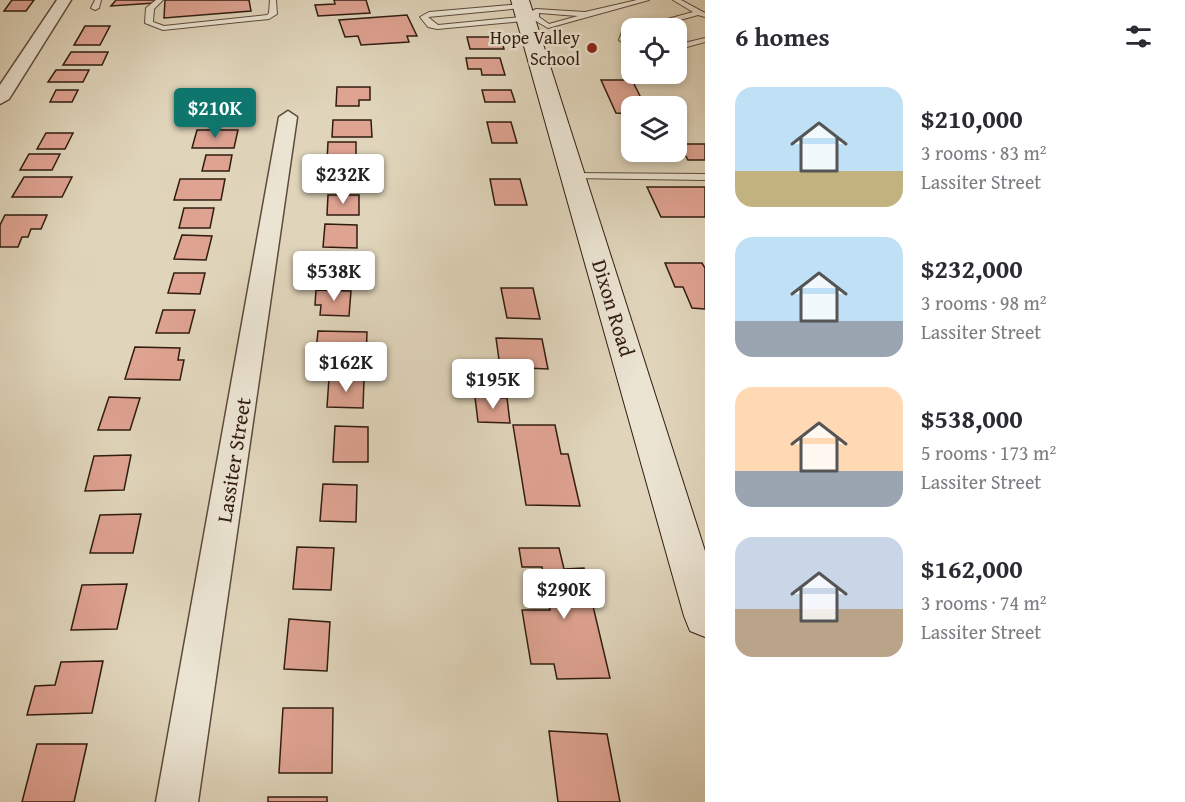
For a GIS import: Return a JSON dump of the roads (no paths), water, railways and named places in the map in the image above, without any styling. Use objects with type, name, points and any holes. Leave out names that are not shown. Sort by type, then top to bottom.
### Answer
[{"type":"street","points":[[0,99],[64,0]]},
{"type":"street","name":"Dixon Road","points":[[526,11],[573,176],[694,547],[705,616]]},
{"type":"street","name":"Lassiter Street","points":[[177,802],[288,117]]},
{"type":"lane","points":[[160,0],[150,8],[149,23],[163,27],[269,17],[273,14],[273,0]]},
{"type":"lane","points":[[585,14],[578,20],[548,26],[526,11],[437,27],[430,26],[424,17],[429,14],[543,10],[585,14],[646,0]]},
{"type":"lane","points":[[676,0],[702,15]]},
{"type":"lane","points":[[687,18],[702,15]]},
{"type":"lane","points":[[687,45],[705,40]]},
{"type":"lane","points":[[573,176],[705,177]]},
{"type":"place","name":"Hope Valley School","points":[[592,48]]}]
